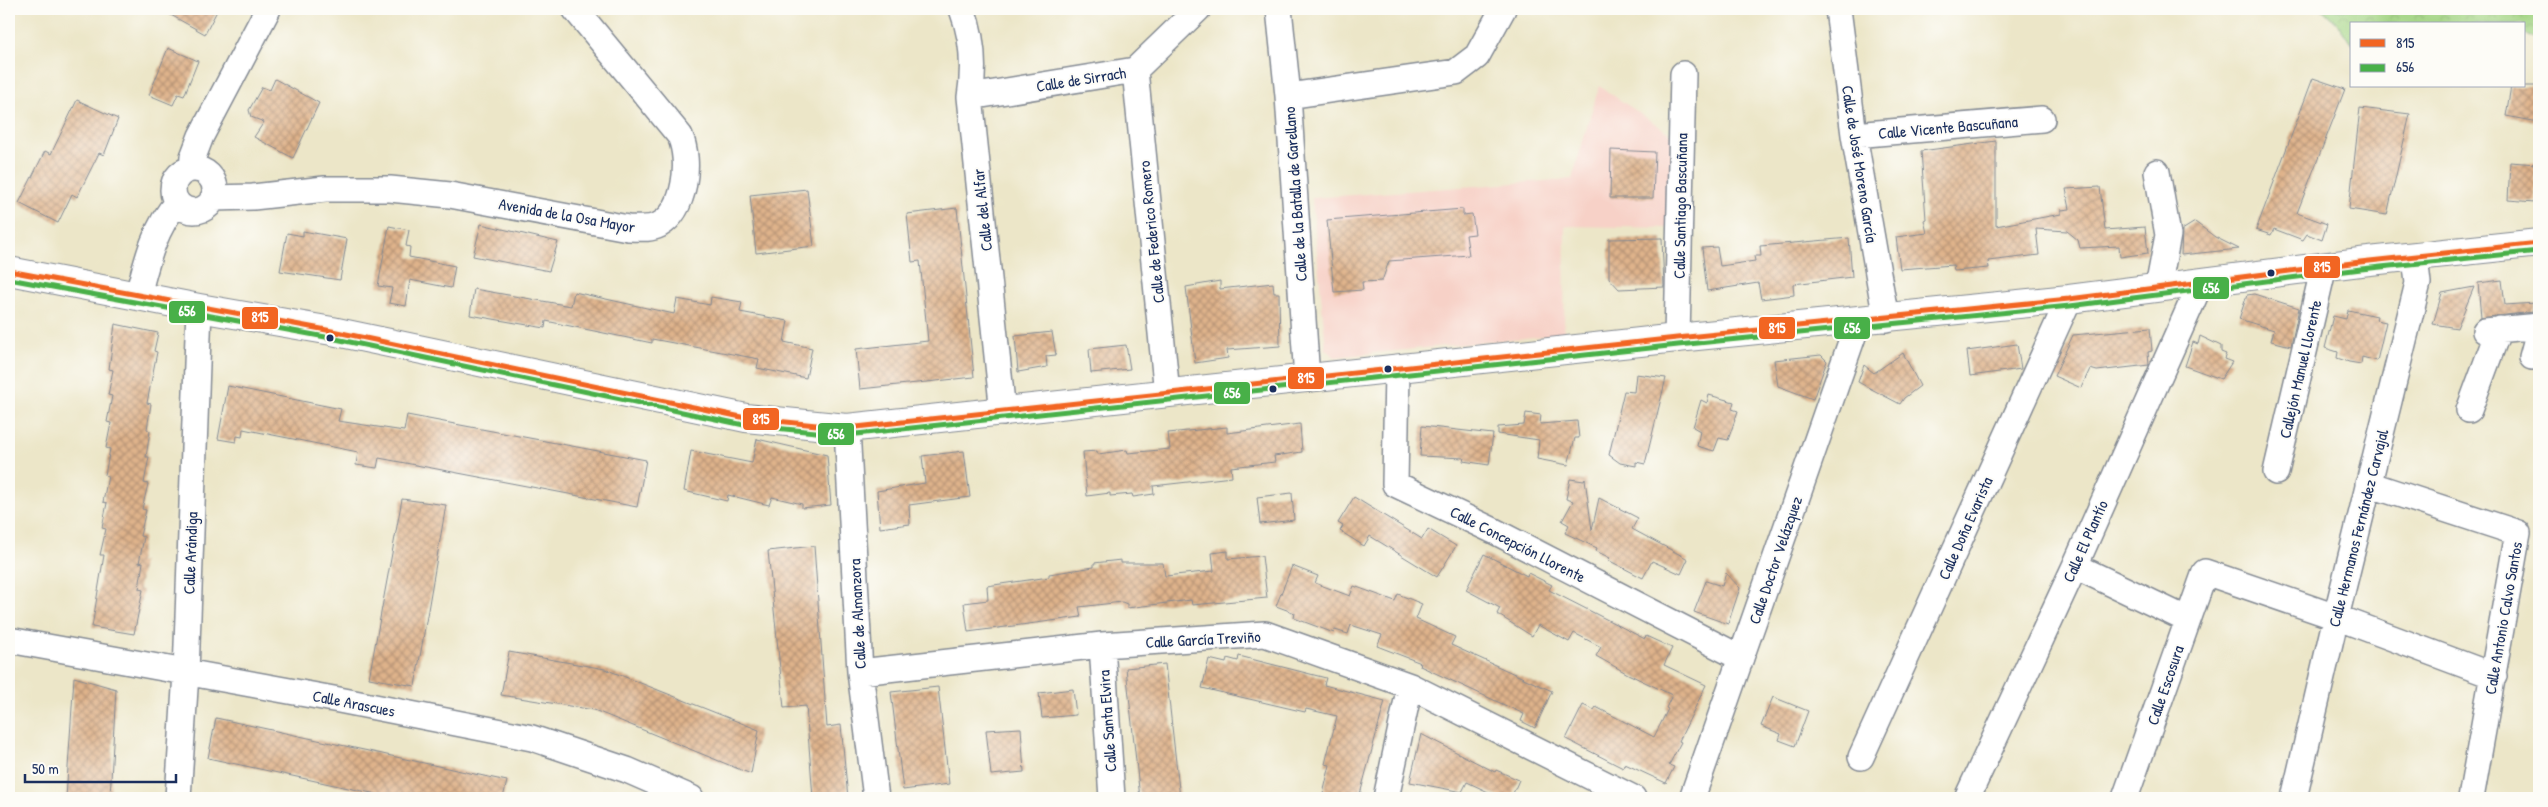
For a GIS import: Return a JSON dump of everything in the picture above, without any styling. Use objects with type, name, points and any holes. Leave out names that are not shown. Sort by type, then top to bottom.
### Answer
[{"type":"main road","points":[[9,271],[199,308],[332,331],[746,418],[847,428],[1003,413],[1678,338],[1858,322],[2069,299],[2324,266],[2539,243]]},
{"type":"street","points":[[192,169],[193,157],[201,136],[268,9]]},
{"type":"street","name":"Avenida de la Osa Mayor","points":[[213,198],[253,197],[325,189],[390,189],[468,198],[628,228],[648,229],[659,224],[672,214],[678,203],[682,189],[685,146],[680,136],[575,9]]},
{"type":"street","name":"Calle del Alfar","points":[[962,9],[969,26],[975,68],[970,97],[1003,413]]},
{"type":"street","name":"Calle de Sirrach","points":[[970,97],[1135,70],[1198,9]]},
{"type":"street","name":"Calle de la Batalla de Garellano","points":[[1279,9],[1288,96],[1307,379]]},
{"type":"street","points":[[1288,96],[1456,72],[1477,56],[1503,9]]},
{"type":"street","name":"Calle de José Moreno García","points":[[1838,9],[1854,136],[1886,319]]},
{"type":"street","name":"Calle de Federico Romero","points":[[1135,70],[1167,394]]},
{"type":"street","name":"Calle Santiago Bascuñana","points":[[1678,338],[1683,74]]},
{"type":"street","name":"Calle Vicente Bascuñana","points":[[1854,136],[2042,119]]},
{"type":"street","points":[[192,169],[205,173],[214,184],[213,198],[209,204],[196,210],[182,208],[174,197],[174,184],[180,174],[192,169]]},
{"type":"street","points":[[2157,172],[2168,235],[2158,288]]},
{"type":"street","points":[[138,295],[144,271],[163,223],[168,213],[177,203]]},
{"type":"street","name":"Calle Hermanos Fernández Carvajal","points":[[2294,798],[2368,484],[2418,284],[2415,257]]},
{"type":"street","name":"Callejón Manuel Llorente","points":[[2276,472],[2324,266]]},
{"type":"street","name":"Calle El Plantío","points":[[1967,798],[2074,566],[2201,282]]},
{"type":"street","name":"Calle Doña Evarista","points":[[1861,757],[2069,299]]},
{"type":"street","name":"Calle Arándiga","points":[[178,798],[186,673],[199,308]]},
{"type":"street","name":"Calle Doctor Velázquez","points":[[1692,798],[1858,322]]},
{"type":"street","points":[[2469,410],[2492,330],[2539,326]]},
{"type":"street","points":[[2532,357],[2539,331]]},
{"type":"street","name":"Calle Concepción Llorente","points":[[1397,370],[1395,484],[1494,531],[1742,658]]},
{"type":"street","name":"Calle de Almanzora","points":[[847,428],[860,672],[876,798]]},
{"type":"street","name":"Calle Antonio Calvo Santos","points":[[2368,484],[2518,533],[2471,798]]},
{"type":"street","points":[[2074,566],[2188,620]]},
{"type":"street","name":"Calle Escosura","points":[[2125,798],[2205,572],[2336,617]]},
{"type":"street","points":[[2336,617],[2494,676]]},
{"type":"street","name":"Calle García Treviño","points":[[860,672],[1102,645],[1265,634],[1410,686],[1632,798]]},
{"type":"street","name":"Calle Arascues","points":[[9,640],[339,700],[532,738],[627,770],[691,798]]},
{"type":"street","name":"Calle Santa Elvira","points":[[1102,645],[1112,798]]},
{"type":"street","points":[[1386,798],[1410,686]]},
{"type":"shaded area","points":[[1599,86],[1672,135],[1672,228],[1565,226],[1564,334],[1335,357],[1326,349],[1312,198],[1572,179]]},
{"type":"green space","points":[[2322,9],[2539,9],[2539,40],[2526,35],[2526,22],[2350,22],[2350,42],[2338,24]]},
{"type":"building","points":[[160,9],[218,9],[205,34]]},
{"type":"building","points":[[168,48],[198,61],[184,96],[178,94],[173,105],[149,95]]},
{"type":"building","points":[[2313,78],[2345,89],[2297,213],[2327,224],[2322,240],[2307,234],[2303,240],[2274,229],[2271,235],[2256,230]]},
{"type":"building","points":[[275,79],[319,103],[293,158],[254,137],[264,122],[251,117],[249,110],[262,87],[270,90]]},
{"type":"building","points":[[2539,86],[2539,122],[2506,116],[2511,88]]},
{"type":"building","points":[[77,100],[118,119],[104,155],[99,153],[77,197],[72,194],[58,223],[19,203],[45,151],[51,154]]},
{"type":"building","points":[[2360,108],[2410,114],[2387,215],[2349,209]]},
{"type":"building","points":[[1996,141],[1996,226],[2061,214],[2061,210],[2070,209],[2066,189],[2100,187],[2105,230],[2145,227],[2148,253],[2120,257],[2119,246],[2080,248],[2078,240],[2067,231],[2036,229],[2039,255],[1988,261],[1989,268],[1954,271],[1953,265],[1900,269],[1896,237],[1927,233],[1924,220],[1926,219],[1921,151]]},
{"type":"building","points":[[1611,150],[1655,152],[1653,198],[1610,198]]},
{"type":"building","points":[[2510,162],[2536,164],[2535,202],[2508,200]]},
{"type":"building","points":[[807,189],[814,246],[756,253],[750,195]]},
{"type":"building","points":[[957,208],[974,377],[860,389],[856,349],[928,341],[920,261],[912,262],[907,214]]},
{"type":"building","points":[[1463,209],[1463,215],[1472,214],[1475,234],[1466,235],[1469,255],[1389,261],[1382,281],[1362,282],[1363,290],[1334,292],[1327,220]]},
{"type":"building","points":[[2195,222],[2215,237],[2239,249],[2181,255],[2182,230]]},
{"type":"building","points":[[481,224],[558,242],[549,271],[473,256]]},
{"type":"building","points":[[389,226],[409,230],[406,246],[410,247],[409,257],[455,266],[451,288],[410,280],[406,306],[389,303],[392,288],[378,286]]},
{"type":"building","points":[[303,231],[347,239],[340,280],[280,271],[287,233],[303,236]]},
{"type":"building","points":[[1662,238],[1664,287],[1619,289],[1609,278],[1609,239]]},
{"type":"building","points":[[1849,238],[1852,277],[1793,284],[1794,295],[1761,299],[1758,283],[1707,291],[1702,248],[1717,247],[1720,266],[1755,261],[1754,256],[1761,256],[1760,246]]},
{"type":"building","points":[[2502,280],[2505,305],[2536,303],[2532,312],[2481,318],[2478,283]]},
{"type":"building","points":[[1220,281],[1220,289],[1273,283],[1274,293],[1279,293],[1280,346],[1227,350],[1228,358],[1195,363],[1186,287]]},
{"type":"building","points":[[2474,287],[2457,328],[2433,324],[2442,293]]},
{"type":"building","points":[[474,289],[571,306],[574,292],[674,314],[677,299],[710,305],[711,297],[742,302],[740,312],[788,321],[784,342],[812,348],[806,378],[757,368],[759,359],[652,339],[652,343],[546,321],[545,328],[470,315]]},
{"type":"building","points":[[2254,294],[2299,308],[2291,346],[2271,341],[2274,330],[2239,319],[2247,295]]},
{"type":"building","points":[[2348,310],[2377,316],[2376,320],[2386,322],[2377,361],[2362,357],[2361,364],[2349,362],[2337,358],[2338,352],[2325,348],[2333,316],[2346,319]]},
{"type":"building","points":[[115,324],[158,333],[154,351],[157,352],[147,403],[151,404],[147,429],[150,431],[146,457],[149,457],[144,483],[148,484],[142,509],[146,510],[140,536],[144,537],[139,563],[143,562],[139,589],[143,590],[134,634],[92,627],[104,555],[100,555],[106,529],[102,528],[107,503],[103,502],[108,476],[105,475],[110,449],[106,448],[111,423],[107,422],[112,396],[108,395],[113,370],[109,369]]},
{"type":"building","points":[[2150,328],[2152,351],[2148,352],[2149,365],[2097,371],[2090,369],[2081,388],[2054,376],[2073,335]]},
{"type":"building","points":[[1052,332],[1056,355],[1046,356],[1047,367],[1018,372],[1015,336]]},
{"type":"building","points":[[2200,336],[2221,346],[2221,352],[2226,354],[2224,359],[2232,362],[2221,379],[2185,366],[2193,342],[2198,344]]},
{"type":"building","points":[[2017,344],[2021,369],[1970,376],[1967,351]]},
{"type":"building","points":[[1126,345],[1130,369],[1091,373],[1089,349]]},
{"type":"building","points":[[1903,353],[1920,386],[1904,398],[1900,404],[1858,382],[1864,365],[1874,373]]},
{"type":"building","points":[[1821,355],[1827,361],[1813,399],[1778,386],[1774,360]]},
{"type":"building","points":[[1636,374],[1666,378],[1645,464],[1636,462],[1636,466],[1620,463],[1609,455],[1624,391],[1634,392]]},
{"type":"building","points":[[228,386],[341,409],[338,421],[404,431],[407,415],[646,460],[637,507],[379,458],[377,468],[356,465],[358,452],[243,429],[242,437],[237,436],[236,442],[218,439]]},
{"type":"building","points":[[1709,395],[1734,402],[1732,409],[1738,411],[1728,440],[1719,438],[1714,451],[1697,446],[1700,431],[1693,427],[1701,400],[1707,403]]},
{"type":"building","points":[[1526,413],[1541,415],[1540,424],[1577,421],[1579,438],[1575,438],[1568,465],[1537,459],[1539,440],[1498,434],[1498,427],[1524,425]]},
{"type":"building","points":[[1300,424],[1302,452],[1274,456],[1275,462],[1231,467],[1232,477],[1153,486],[1154,494],[1133,497],[1132,494],[1110,496],[1110,493],[1087,496],[1083,452],[1097,451],[1098,454],[1127,450],[1128,453],[1170,449],[1168,433],[1227,427],[1227,433]]},
{"type":"building","points":[[1422,426],[1493,434],[1489,465],[1463,461],[1464,458],[1420,456]]},
{"type":"building","points":[[757,439],[827,455],[831,505],[802,508],[802,504],[772,497],[769,505],[728,495],[727,501],[684,491],[691,451],[752,463]]},
{"type":"building","points":[[964,451],[970,497],[909,505],[910,524],[880,528],[877,491],[925,483],[922,456]]},
{"type":"building","points":[[1570,479],[1584,481],[1585,479],[1592,530],[1599,498],[1638,518],[1632,529],[1688,559],[1681,574],[1652,561],[1643,578],[1608,560],[1610,558],[1596,551],[1597,548],[1565,533],[1569,525],[1562,521],[1573,501],[1566,499]]},
{"type":"building","points":[[1292,493],[1294,520],[1260,524],[1257,497]]},
{"type":"building","points":[[1354,497],[1422,539],[1428,529],[1456,546],[1437,577],[1370,536],[1364,546],[1340,531],[1343,526],[1338,523]]},
{"type":"building","points":[[402,499],[446,505],[415,686],[369,678]]},
{"type":"building","points":[[814,546],[827,727],[841,725],[848,798],[813,798],[806,706],[784,708],[768,551]]},
{"type":"building","points":[[1228,551],[1228,559],[1262,556],[1267,598],[1192,605],[1191,600],[1127,608],[1127,604],[1122,602],[1079,607],[1081,617],[968,632],[964,603],[988,600],[987,586],[1049,577],[1049,574],[1094,567],[1094,563],[1121,560],[1121,563],[1163,563],[1165,576],[1214,571],[1212,553]]},
{"type":"building","points":[[1484,554],[1527,576],[1528,573],[1552,585],[1549,590],[1645,639],[1646,636],[1672,648],[1664,665],[1706,685],[1669,765],[1674,767],[1666,783],[1625,764],[1623,768],[1566,739],[1583,705],[1594,710],[1596,707],[1654,737],[1668,709],[1666,708],[1672,695],[1596,656],[1601,647],[1574,633],[1569,642],[1538,625],[1532,636],[1497,614],[1500,608],[1466,590]]},
{"type":"building","points":[[1292,566],[1318,576],[1315,583],[1350,596],[1354,586],[1395,601],[1398,594],[1422,604],[1416,619],[1455,637],[1451,645],[1552,691],[1535,728],[1521,721],[1524,714],[1420,666],[1421,663],[1377,646],[1382,635],[1351,625],[1348,634],[1335,630],[1334,633],[1294,618],[1295,613],[1276,606]]},
{"type":"building","points":[[1726,573],[1740,588],[1728,624],[1694,612],[1706,581],[1722,586]]},
{"type":"building","points":[[509,652],[605,669],[759,730],[751,774],[594,710],[501,695]]},
{"type":"building","points":[[1239,656],[1326,678],[1324,685],[1385,701],[1359,798],[1322,798],[1330,765],[1325,764],[1337,716],[1306,709],[1305,712],[1202,688],[1209,659],[1226,663],[1227,658],[1238,661]]},
{"type":"building","points":[[1165,664],[1180,798],[1140,798],[1126,668]]},
{"type":"building","points":[[74,677],[116,689],[110,798],[66,798]]},
{"type":"building","points":[[938,687],[949,784],[903,790],[891,692]]},
{"type":"building","points":[[1073,689],[1076,715],[1042,718],[1039,693]]},
{"type":"building","points":[[1773,697],[1808,711],[1795,746],[1779,740],[1781,734],[1761,726]]},
{"type":"building","points":[[216,718],[507,781],[503,798],[395,798],[208,758]]},
{"type":"building","points":[[1021,728],[1024,772],[991,775],[986,730]]},
{"type":"building","points":[[1421,734],[1495,772],[1496,770],[1519,780],[1511,798],[1501,798],[1467,782],[1462,792],[1410,782]]},
{"type":"transit line","name":"815","points":[[9,271],[332,331],[746,418],[847,428],[1677,338],[2069,299],[2360,262],[2539,243]]},
{"type":"transit line","name":"656","points":[[9,279],[331,338],[744,425],[847,435],[1678,345],[2070,306],[2361,269],[2539,251]]}]
